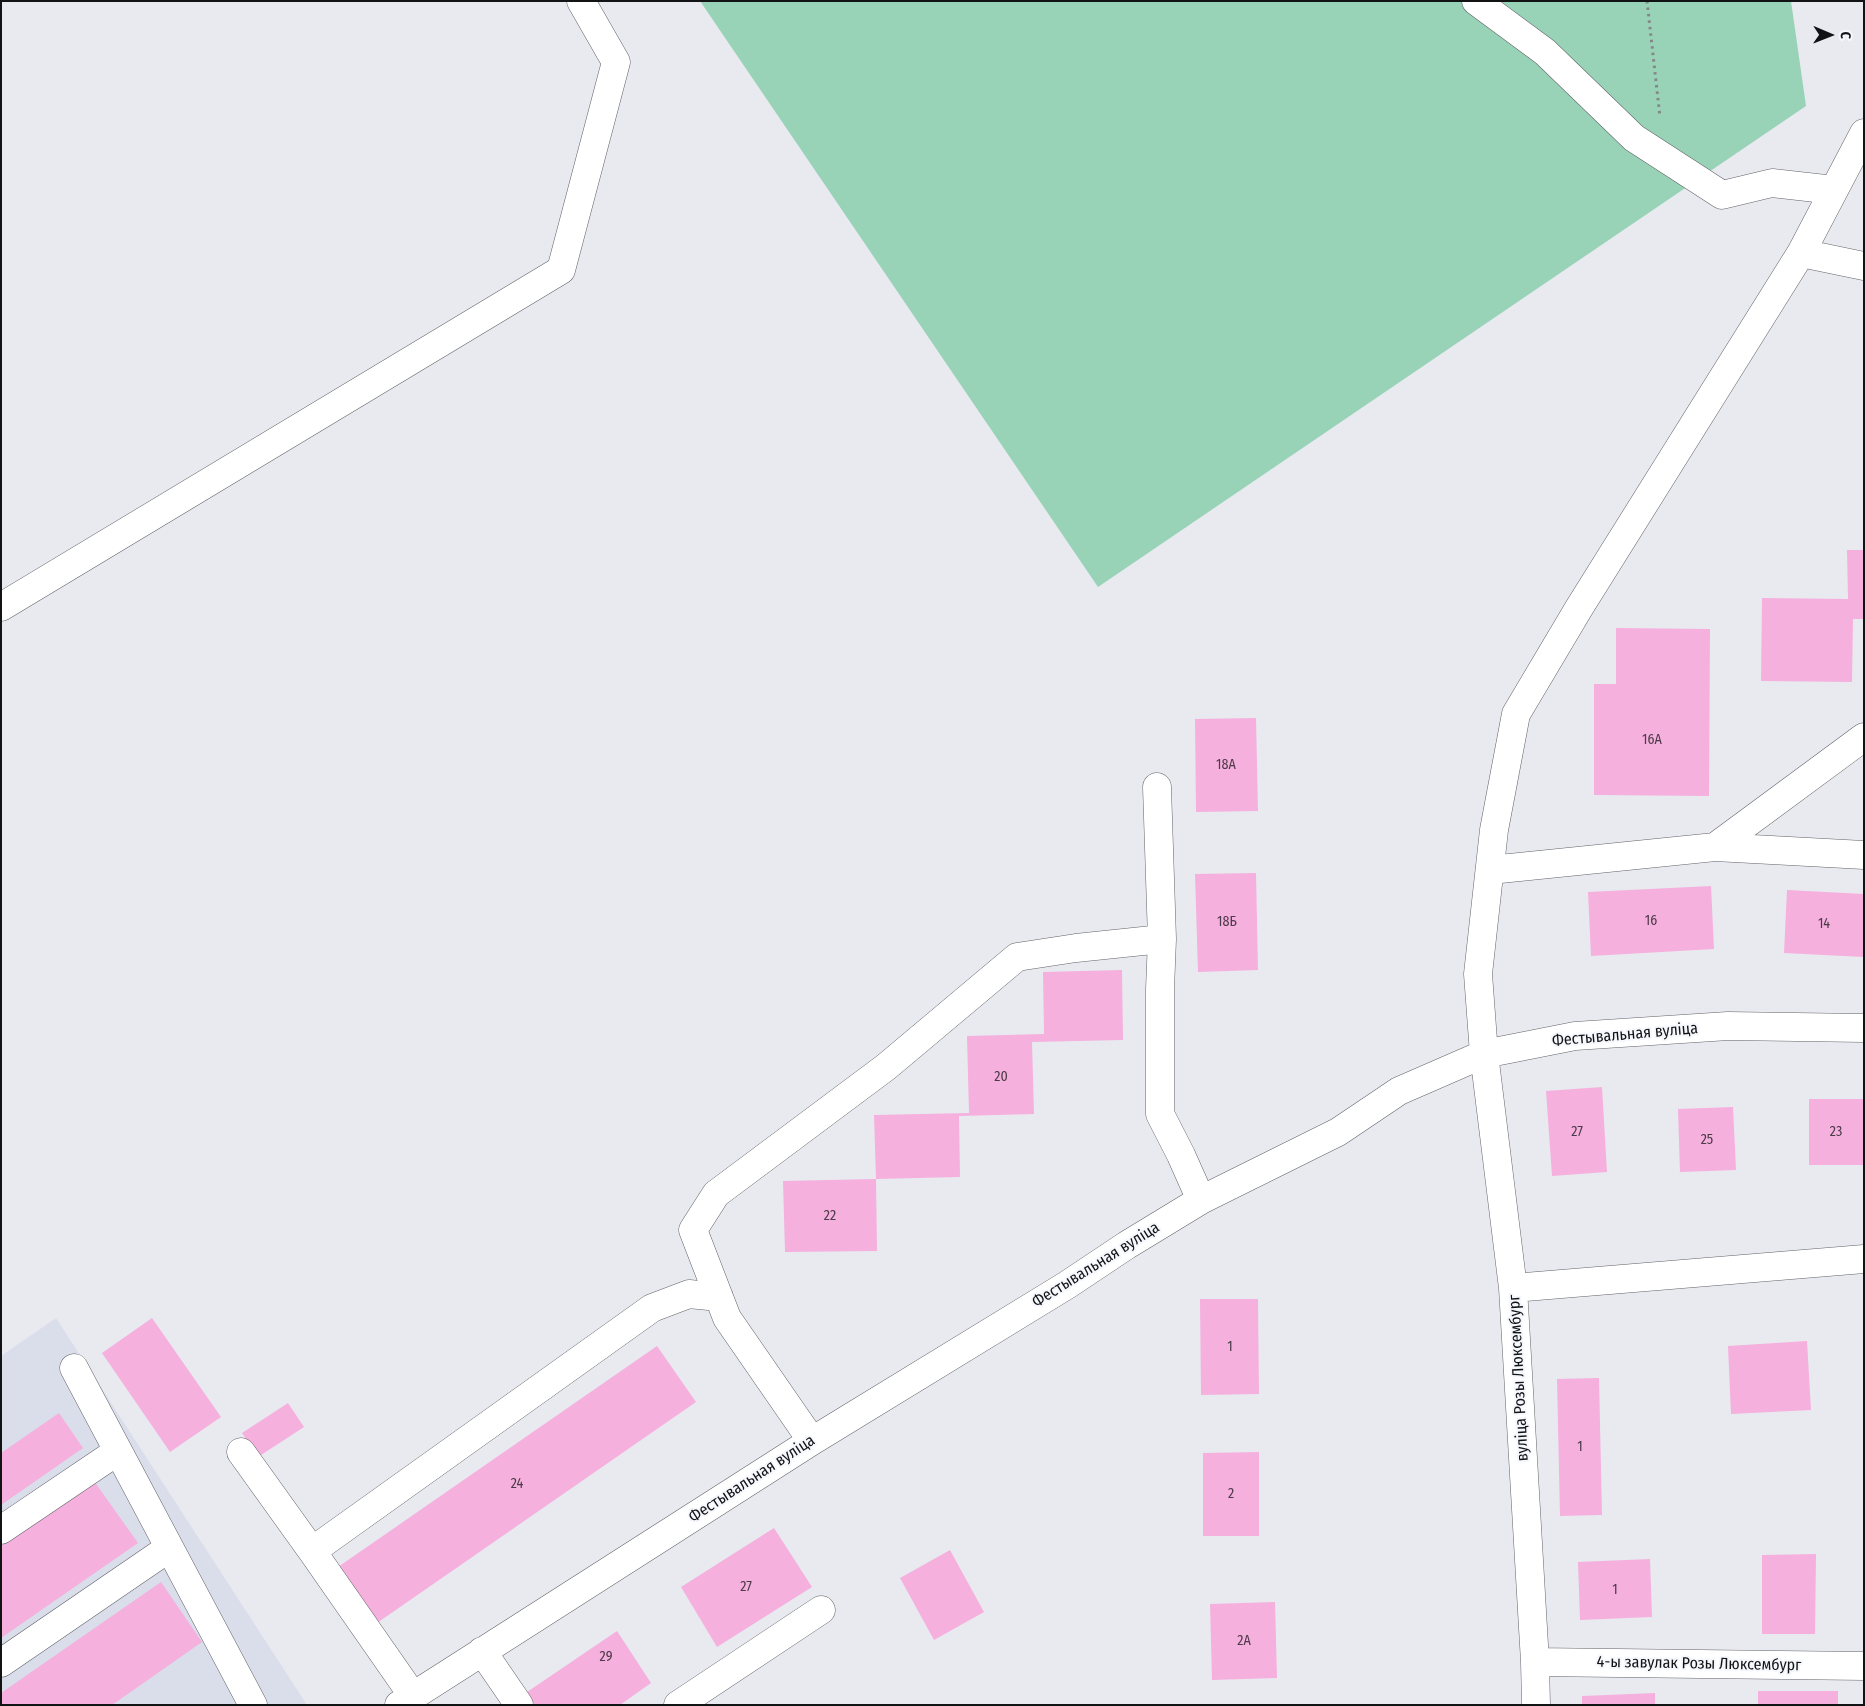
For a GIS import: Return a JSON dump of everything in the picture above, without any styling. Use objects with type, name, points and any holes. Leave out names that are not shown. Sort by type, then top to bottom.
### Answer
[{"type":"street","points":[[1,607],[560,270],[616,62],[581,1]]},
{"type":"street","points":[[1476,1],[1545,52],[1634,138],[1722,195],[1772,183],[1847,177]]},
{"type":"street","name":"вуліца Розы Люксембург","points":[[1536,1705],[1514,1288],[1484,1054],[1478,974],[1494,830],[1516,714],[1579,608],[1847,177],[1864,133]]},
{"type":"street","points":[[1801,253],[1864,266]]},
{"type":"street","points":[[1715,848],[1864,737]]},
{"type":"street","points":[[1157,787],[1162,939],[1160,1114],[1201,1200]]},
{"type":"street","points":[[1490,870],[1715,848],[1864,855]]},
{"type":"street","points":[[812,1440],[727,1318],[693,1230],[716,1194],[886,1067],[1017,957],[1076,948],[1162,939]]},
{"type":"street","name":"Фестывальная вуліца","points":[[406,1700],[812,1440],[1201,1200],[1338,1132],[1399,1091],[1484,1054],[1575,1036],[1728,1026],[1864,1028]]},
{"type":"street","points":[[1514,1288],[1864,1259]]},
{"type":"street","points":[[312,1551],[652,1308],[688,1294],[719,1297]]},
{"type":"street","points":[[74,1368],[253,1705]]},
{"type":"street","points":[[1,1530],[118,1450]]},
{"type":"street","points":[[241,1452],[312,1551],[406,1700]]},
{"type":"street","points":[[1,1663],[170,1548]]},
{"type":"street","points":[[678,1705],[822,1610]]},
{"type":"street","points":[[482,1651],[519,1705]]},
{"type":"street","name":"4-ы завулак Розы Люксембург","points":[[1535,1662],[1864,1666]]},
{"type":"path","points":[[1647,1],[1664,158]]},
{"type":"shaded area","points":[[56,1318],[307,1705],[1,1705],[1,1356]]},
{"type":"green space","points":[[700,1],[1791,1],[1806,106],[1098,587]]},
{"type":"building","points":[[1847,550],[1864,550],[1864,619],[1853,619],[1852,682],[1761,681],[1762,598],[1848,599]]},
{"type":"building","points":[[1616,628],[1710,629],[1709,796],[1594,795],[1594,684],[1616,684]]},
{"type":"building","points":[[1256,718],[1258,811],[1196,812],[1195,719]]},
{"type":"building","points":[[1256,873],[1258,970],[1198,972],[1195,874]]},
{"type":"building","points":[[1711,886],[1714,949],[1591,956],[1588,892]]},
{"type":"building","points":[[1787,890],[1864,894],[1864,957],[1784,953]]},
{"type":"building","points":[[1122,970],[1123,1040],[1032,1042],[1034,1114],[959,1116],[960,1177],[876,1179],[874,1115],[969,1113],[967,1036],[1044,1034],[1043,972]]},
{"type":"building","points":[[1602,1087],[1607,1172],[1552,1176],[1546,1091]]},
{"type":"building","points":[[1809,1099],[1864,1099],[1864,1165],[1809,1165]]},
{"type":"building","points":[[1733,1107],[1736,1170],[1680,1172],[1678,1109]]},
{"type":"building","points":[[876,1179],[877,1251],[785,1252],[783,1181]]},
{"type":"building","points":[[1200,1299],[1258,1299],[1259,1394],[1201,1395]]},
{"type":"building","points":[[152,1318],[221,1417],[170,1452],[102,1353]]},
{"type":"building","points":[[1807,1341],[1811,1410],[1731,1414],[1728,1346]]},
{"type":"building","points":[[657,1346],[696,1402],[377,1623],[338,1567]]},
{"type":"building","points":[[1599,1378],[1602,1515],[1560,1516],[1557,1379]]},
{"type":"building","points":[[288,1403],[304,1427],[258,1457],[242,1433]]},
{"type":"building","points":[[59,1413],[83,1448],[1,1505],[1,1453]]},
{"type":"building","points":[[1259,1452],[1259,1536],[1203,1536],[1203,1453]]},
{"type":"building","points":[[94,1481],[138,1543],[1,1638],[1,1546]]},
{"type":"building","points":[[774,1528],[812,1587],[717,1647],[681,1587]]},
{"type":"building","points":[[950,1550],[984,1612],[934,1640],[900,1578]]},
{"type":"building","points":[[1816,1554],[1815,1634],[1762,1634],[1762,1555]]},
{"type":"building","points":[[1650,1559],[1652,1617],[1580,1620],[1578,1562]]},
{"type":"building","points":[[161,1582],[202,1642],[112,1705],[1,1705],[1,1693]]},
{"type":"building","points":[[1275,1602],[1277,1678],[1212,1680],[1210,1604]]},
{"type":"building","points":[[617,1631],[651,1683],[620,1705],[535,1705],[527,1692]]},
{"type":"building","points":[[1758,1691],[1838,1691],[1838,1705],[1758,1705]]},
{"type":"building","points":[[1655,1693],[1655,1705],[1582,1705],[1582,1696]]}]
